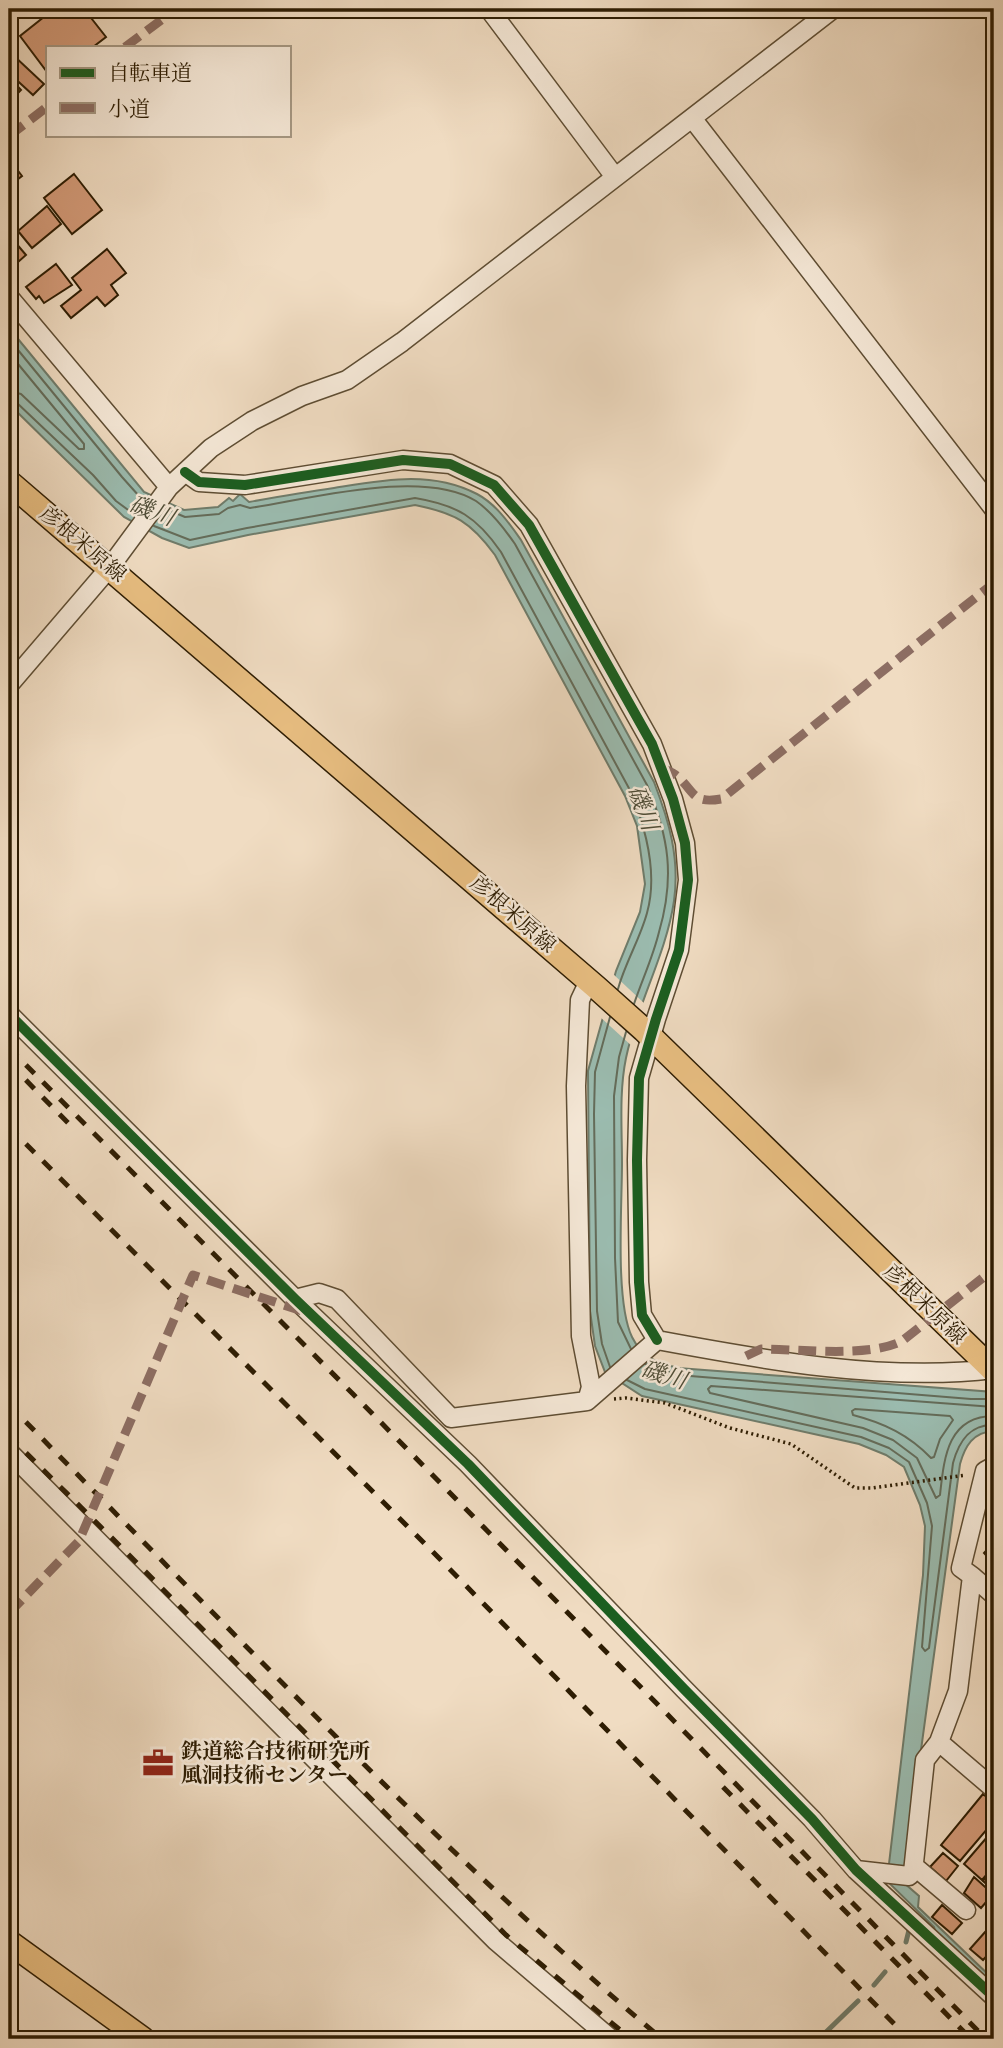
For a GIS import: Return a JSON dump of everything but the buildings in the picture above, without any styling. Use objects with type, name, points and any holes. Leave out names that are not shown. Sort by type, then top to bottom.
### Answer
[{"type":"main road","name":"彦根米原線","points":[[9,482],[648,1033],[994,1370]]},
{"type":"main road","points":[[9,1942],[143,2039]]},
{"type":"street","points":[[489,9],[615,177]]},
{"type":"street","points":[[9,685],[110,567],[168,489],[211,448],[251,421],[302,396],[346,380],[402,342],[833,9]]},
{"type":"street","points":[[692,118],[994,509]]},
{"type":"street","points":[[9,297],[168,489]]},
{"type":"street","points":[[185,472],[198,482],[244,485],[403,460],[450,464],[494,485],[529,524],[652,744],[673,799],[685,843],[688,880],[679,950],[648,1033],[639,1078],[639,1282],[642,1315],[653,1343]]},
{"type":"street","points":[[592,1397],[581,1336],[576,1086],[580,1000],[593,984]]},
{"type":"street","points":[[9,1014],[295,1299],[468,1464],[812,1819],[856,1870],[994,1997]]},
{"type":"street","points":[[295,1299],[319,1293],[337,1299],[451,1418],[592,1397],[653,1343]]},
{"type":"street","points":[[653,1343],[771,1361],[843,1368],[888,1371],[994,1370]]},
{"type":"street","points":[[9,1452],[496,1941],[611,2039]]},
{"type":"street","points":[[994,1466],[985,1471],[961,1568],[994,1595]]},
{"type":"street","points":[[911,1871],[925,1760],[939,1741],[958,1690],[971,1576]]},
{"type":"street","points":[[939,1741],[994,1789]]},
{"type":"street","points":[[856,1870],[883,1873],[911,1871],[966,1910]]},
{"type":"path","points":[[592,1397],[665,1403],[730,1428],[791,1444],[856,1488],[966,1475]]},
{"type":"water","name":"磯川","points":[[9,328],[144,492],[184,510],[218,507],[229,498],[233,501],[240,494],[249,502],[371,482],[424,479],[460,487],[484,498],[502,514],[521,540],[654,782],[669,825],[674,855],[676,870],[670,921],[631,1038],[622,1084],[621,1278],[623,1301],[632,1337],[646,1355],[678,1368],[994,1392],[994,1431],[975,1437],[964,1451],[960,1464],[903,1882],[919,1896],[918,1907],[994,1980],[994,1989],[936,1934],[934,1927],[887,1881],[923,1575],[925,1526],[920,1505],[904,1467],[886,1455],[859,1444],[642,1396],[605,1372],[595,1346],[590,1311],[588,1071],[616,971],[640,912],[645,884],[637,826],[625,796],[495,555],[478,534],[461,521],[415,505],[189,548],[162,538],[124,517],[9,404]]},
{"type":"pier","points":[[612,973],[645,1004],[633,1047],[599,1016]]},
{"type":"waterway","points":[[906,1942],[909,1930]]},
{"type":"waterway","points":[[874,1985],[885,1972]]},
{"type":"waterway","points":[[824,2034],[858,2001]]},
{"type":"railway","points":[[9,1048],[986,2039]]},
{"type":"railway","points":[[9,1063],[72,1127]]},
{"type":"railway","points":[[9,1127],[433,1552],[909,2039]]},
{"type":"railway","points":[[9,1405],[410,1809],[576,1964],[662,2039]]},
{"type":"railway","points":[[9,1436],[506,1935],[631,2039]]},
{"type":"railway","points":[[723,1787],[971,2039]]},
{"type":"marked path","points":[[126,46],[176,9]]},
{"type":"marked path","points":[[9,136],[46,108]]},
{"type":"marked path","points":[[661,767],[677,776],[699,798],[721,799],[994,583]]},
{"type":"marked path","points":[[746,1356],[761,1349],[853,1351],[888,1346],[902,1341],[994,1269]]},
{"type":"marked path","points":[[9,1613],[79,1541],[193,1275],[302,1311]]},
{"type":"cycle path","points":[[185,472],[199,482],[245,485],[403,460],[450,464],[494,485],[529,525],[652,744],[673,799],[685,843],[688,880],[679,950],[639,1078],[639,1282],[642,1315],[657,1340]]},
{"type":"cycle path","points":[[9,1014],[295,1299],[468,1464],[812,1819],[856,1870],[994,1997]]},
{"type":"place","name":"鉄道総合技術研究所 風洞技術センター","points":[[158,1763]]}]
